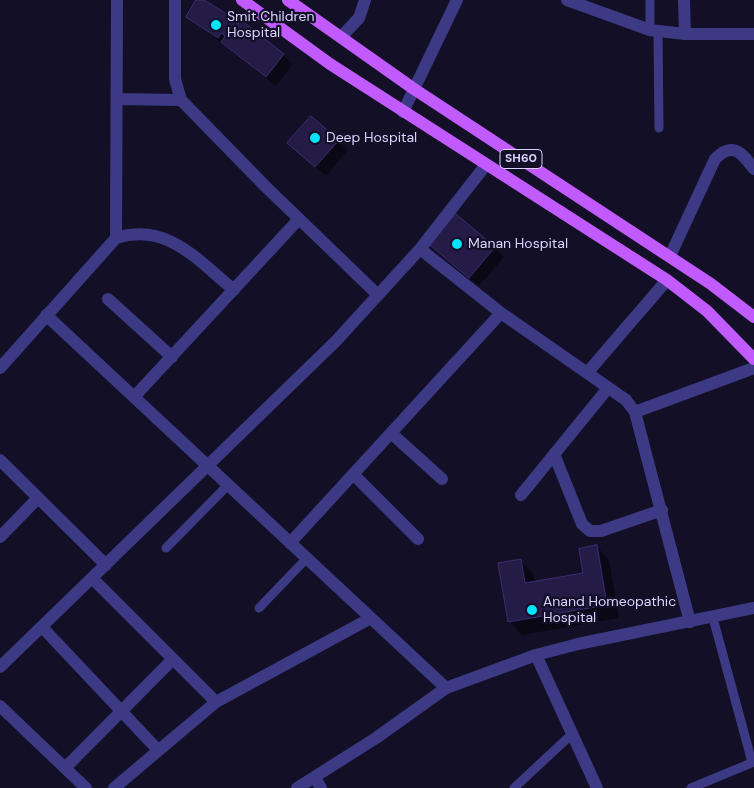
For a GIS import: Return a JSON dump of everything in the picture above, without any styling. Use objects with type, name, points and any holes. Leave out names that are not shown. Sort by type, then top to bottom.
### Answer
[{"type":"main road","name":"SH60","points":[[242,0],[330,64],[485,166],[667,280],[707,312],[754,359]]},
{"type":"main road","name":"SH60","points":[[288,0],[414,89],[670,256],[754,317]]},
{"type":"street","points":[[116,238],[117,0]]},
{"type":"street","points":[[176,0],[175,78],[181,100],[299,219],[378,295]]},
{"type":"street","points":[[341,37],[359,18],[365,0]]},
{"type":"street","points":[[403,112],[457,0]]},
{"type":"street","points":[[568,0],[654,31],[685,34],[754,34]]},
{"type":"street","points":[[684,0],[685,34]]},
{"type":"street","points":[[117,99],[181,100]]},
{"type":"street","points":[[670,256],[715,159],[727,150],[735,150],[741,153],[754,169]]},
{"type":"street","points":[[0,667],[336,341],[420,249],[485,166]]},
{"type":"street","points":[[134,397],[299,219]]},
{"type":"street","points":[[0,368],[116,238],[142,234],[174,241],[234,290]]},
{"type":"street","points":[[420,249],[501,313],[626,400],[635,412],[690,622]]},
{"type":"street","points":[[587,373],[667,280]]},
{"type":"street","points":[[108,300],[172,357]]},
{"type":"street","points":[[290,543],[501,313]]},
{"type":"street","points":[[46,315],[446,688]]},
{"type":"street","points":[[635,412],[754,368]]},
{"type":"street","points":[[521,495],[608,388]]},
{"type":"street","points":[[391,433],[442,479]]},
{"type":"street","points":[[554,454],[582,524],[590,531],[600,531],[662,510]]},
{"type":"street","points":[[0,460],[106,565]]},
{"type":"street","points":[[353,474],[418,539]]},
{"type":"street","points":[[0,537],[38,498]]},
{"type":"street","points":[[92,578],[216,702]]},
{"type":"street","points":[[297,788],[318,783],[446,688],[536,655],[628,632],[712,618],[754,608]]},
{"type":"street","points":[[114,788],[157,749],[216,702],[371,618]]},
{"type":"street","points":[[42,627],[157,749]]},
{"type":"street","points":[[536,655],[597,788]]},
{"type":"street","points":[[65,768],[123,712],[173,659]]},
{"type":"street","points":[[0,706],[86,788]]},
{"type":"lane","points":[[650,0],[654,31],[659,128]]},
{"type":"lane","points":[[166,548],[228,485]]},
{"type":"lane","points":[[259,608],[307,558]]},
{"type":"lane","points":[[691,788],[753,762],[712,618]]},
{"type":"lane","points":[[514,788],[572,734]]},
{"type":"building","points":[[196,0],[204,0],[233,18],[238,24],[241,20],[284,54],[266,77],[221,42],[225,36],[221,33],[218,38],[186,17]]},
{"type":"building","points":[[311,116],[339,140],[315,167],[287,143]]},
{"type":"building","points":[[456,214],[495,247],[469,278],[430,245]]},
{"type":"building","points":[[597,545],[607,605],[508,622],[498,563],[521,559],[525,583],[583,573],[579,549]]},
{"type":"place","name":"Smit Children Hospital","points":[[216,25]]},
{"type":"place","name":"Deep Hospital","points":[[315,138]]},
{"type":"place","name":"Manan Hospital","points":[[457,244]]},
{"type":"place","name":"Anand Homeopathic Hospital","points":[[532,610]]}]
